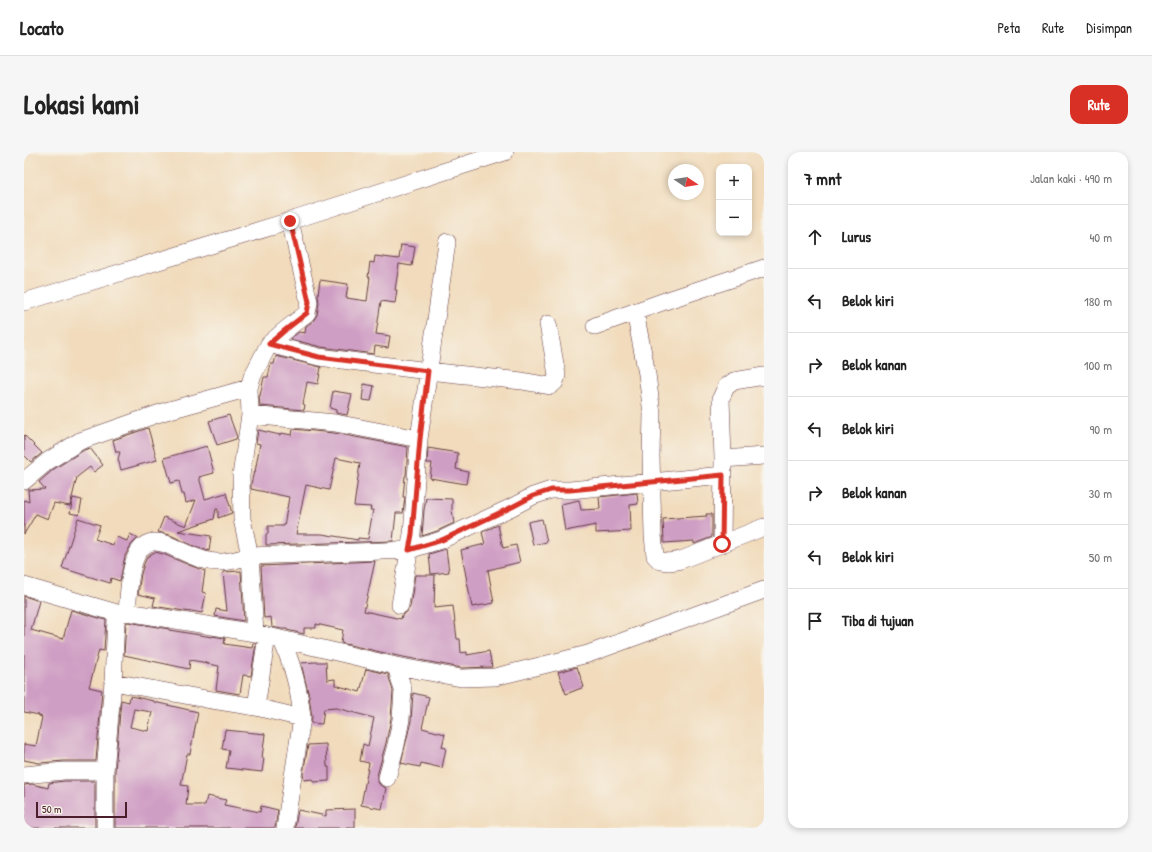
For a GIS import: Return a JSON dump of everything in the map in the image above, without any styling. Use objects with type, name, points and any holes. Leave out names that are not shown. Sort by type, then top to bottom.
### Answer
[{"type":"street","points":[[24,302],[290,221],[505,152]]},
{"type":"street","points":[[256,707],[268,636],[242,519],[242,476],[250,415],[249,388],[252,377],[269,344],[307,313],[309,302],[290,221]]},
{"type":"street","points":[[400,605],[412,534],[420,439],[428,371],[447,242]]},
{"type":"street","points":[[595,326],[764,268]]},
{"type":"street","points":[[635,312],[647,374],[652,414],[653,535],[655,556],[660,561],[669,562],[681,560],[764,528]]},
{"type":"street","points":[[269,344],[319,357],[522,381],[550,386],[555,382],[557,375],[548,324]]},
{"type":"street","points":[[722,544],[723,467],[721,398],[726,387],[734,381],[764,376]]},
{"type":"street","points":[[24,481],[48,461],[80,441],[166,411],[249,388]]},
{"type":"street","points":[[250,415],[335,423],[420,439]]},
{"type":"street","points":[[105,828],[105,771],[113,682],[116,619],[123,613],[133,562],[136,554],[146,544],[162,542],[200,559],[217,562],[250,556],[409,550],[442,540],[533,496],[551,490],[570,490],[652,482],[723,467],[764,456]]},
{"type":"street","points":[[24,586],[123,613],[268,636],[396,666],[461,678],[495,677],[588,654],[764,590]]},
{"type":"street","points":[[268,636],[286,651],[300,700],[302,718],[285,828]]},
{"type":"street","points":[[386,778],[396,745],[401,719],[403,690],[396,666]]},
{"type":"street","points":[[113,682],[256,707],[302,718]]},
{"type":"street","points":[[24,776],[64,771],[105,771]]},
{"type":"building","points":[[401,245],[415,247],[412,266],[399,264],[395,290],[397,290],[395,303],[381,301],[376,334],[390,336],[388,348],[375,346],[374,354],[321,347],[290,339],[299,332],[305,333],[306,326],[313,321],[317,315],[320,280],[348,284],[346,298],[367,301],[370,262],[374,263],[375,256],[399,259]]},
{"type":"building","points":[[276,356],[321,367],[318,384],[307,382],[303,404],[305,405],[304,410],[260,406],[259,396],[264,377],[268,377],[271,364],[274,364]]},
{"type":"building","points":[[364,384],[374,386],[371,401],[362,400]]},
{"type":"building","points":[[333,391],[352,394],[347,415],[336,413],[336,410],[330,408]]},
{"type":"building","points":[[229,415],[237,437],[236,439],[217,445],[209,421]]},
{"type":"building","points":[[148,428],[157,460],[121,470],[118,459],[120,452],[116,452],[113,440]]},
{"type":"building","points":[[293,429],[334,433],[408,447],[403,497],[405,497],[403,513],[396,513],[393,541],[266,545],[268,526],[284,526],[289,497],[251,489],[260,444],[256,443],[258,430],[280,435],[281,433],[292,435]],"holes":[[[336,458],[360,463],[354,506],[371,507],[370,510],[373,510],[368,539],[358,538],[358,540],[322,534],[296,534],[306,485],[329,490]]]},
{"type":"building","points":[[24,435],[42,453],[31,462],[24,455]]},
{"type":"building","points":[[207,446],[214,473],[199,477],[205,499],[226,493],[232,513],[218,518],[218,509],[216,509],[214,519],[178,531],[211,536],[209,551],[196,547],[170,535],[158,532],[164,517],[186,526],[196,500],[186,503],[179,481],[171,483],[164,458]]},
{"type":"building","points":[[90,448],[103,465],[94,472],[90,467],[77,477],[70,506],[54,503],[48,519],[36,514],[24,534],[24,500],[29,502],[28,490],[45,489],[39,482],[54,469],[84,450]]},
{"type":"building","points":[[428,448],[458,453],[456,469],[468,472],[466,484],[430,478],[432,463],[427,463]]},
{"type":"building","points":[[637,493],[638,504],[630,505],[631,531],[596,533],[596,525],[565,531],[561,504],[579,500],[581,510],[600,509],[599,497]]},
{"type":"building","points":[[73,498],[82,500],[79,515],[70,513]]},
{"type":"building","points":[[426,498],[452,499],[454,523],[422,536],[424,510]]},
{"type":"building","points":[[706,514],[712,514],[712,537],[694,544],[694,541],[664,543],[663,519],[707,516]]},
{"type":"building","points":[[78,518],[100,525],[95,539],[113,545],[116,537],[127,541],[130,534],[138,538],[131,545],[125,556],[120,581],[111,578],[110,583],[62,568]]},
{"type":"building","points":[[542,519],[547,542],[533,545],[528,522]]},
{"type":"building","points":[[498,525],[503,548],[516,545],[520,562],[488,570],[494,603],[472,607],[461,550],[485,544],[482,532]]},
{"type":"building","points":[[446,549],[449,572],[431,574],[429,554]]},
{"type":"building","points":[[155,552],[205,571],[202,592],[206,593],[202,613],[153,606],[155,598],[138,594],[144,564],[147,557]]},
{"type":"building","points":[[375,561],[364,611],[401,619],[402,615],[407,612],[410,607],[415,575],[435,575],[434,608],[453,606],[457,639],[460,639],[461,653],[467,652],[467,655],[489,651],[492,667],[462,668],[398,656],[341,643],[343,630],[316,624],[316,628],[304,628],[304,634],[287,629],[272,627],[271,617],[264,618],[261,566]]},
{"type":"building","points":[[241,571],[244,621],[215,616],[216,609],[227,611],[223,572]]},
{"type":"building","points":[[24,596],[39,601],[31,630],[63,639],[71,610],[106,620],[104,651],[99,650],[89,687],[102,690],[96,761],[39,763],[24,760],[24,744],[36,746],[42,717],[24,712]]},
{"type":"building","points":[[128,622],[169,630],[225,638],[224,644],[252,648],[253,643],[256,643],[251,676],[243,675],[240,694],[216,690],[219,666],[190,660],[189,669],[124,655],[126,623]]},
{"type":"building","points":[[326,662],[327,680],[335,679],[335,685],[360,692],[366,669],[388,674],[393,691],[391,718],[377,776],[377,780],[380,785],[386,788],[382,809],[361,805],[369,763],[360,761],[363,744],[368,746],[374,718],[336,708],[324,709],[322,724],[311,723],[312,717],[309,696],[301,663]]},
{"type":"building","points":[[577,667],[584,687],[566,694],[558,672]]},
{"type":"building","points":[[413,693],[429,697],[422,728],[445,734],[442,747],[446,748],[442,768],[421,763],[420,767],[401,763],[411,721]]},
{"type":"building","points":[[130,696],[198,712],[190,754],[187,754],[181,785],[188,786],[186,805],[205,805],[207,796],[226,800],[224,805],[260,812],[261,806],[278,810],[275,828],[115,828],[115,771],[121,700],[129,702]],"holes":[[[134,709],[152,712],[148,731],[130,727]]]},
{"type":"building","points":[[225,730],[265,734],[262,772],[226,768],[229,750],[222,749]]},
{"type":"building","points":[[326,744],[329,781],[313,782],[313,779],[304,780],[303,774],[308,745]]},
{"type":"building","points":[[64,781],[95,781],[95,828],[24,828],[24,785],[32,784],[48,788],[49,783]]},
{"type":"building","points":[[355,809],[355,828],[295,828],[298,810],[326,816],[326,810]]},
{"type":"route","points":[[290,221],[309,302],[307,313],[269,344],[319,357],[428,371],[420,439],[412,534],[409,550],[442,540],[533,496],[551,490],[570,490],[723,475],[722,544]]}]
